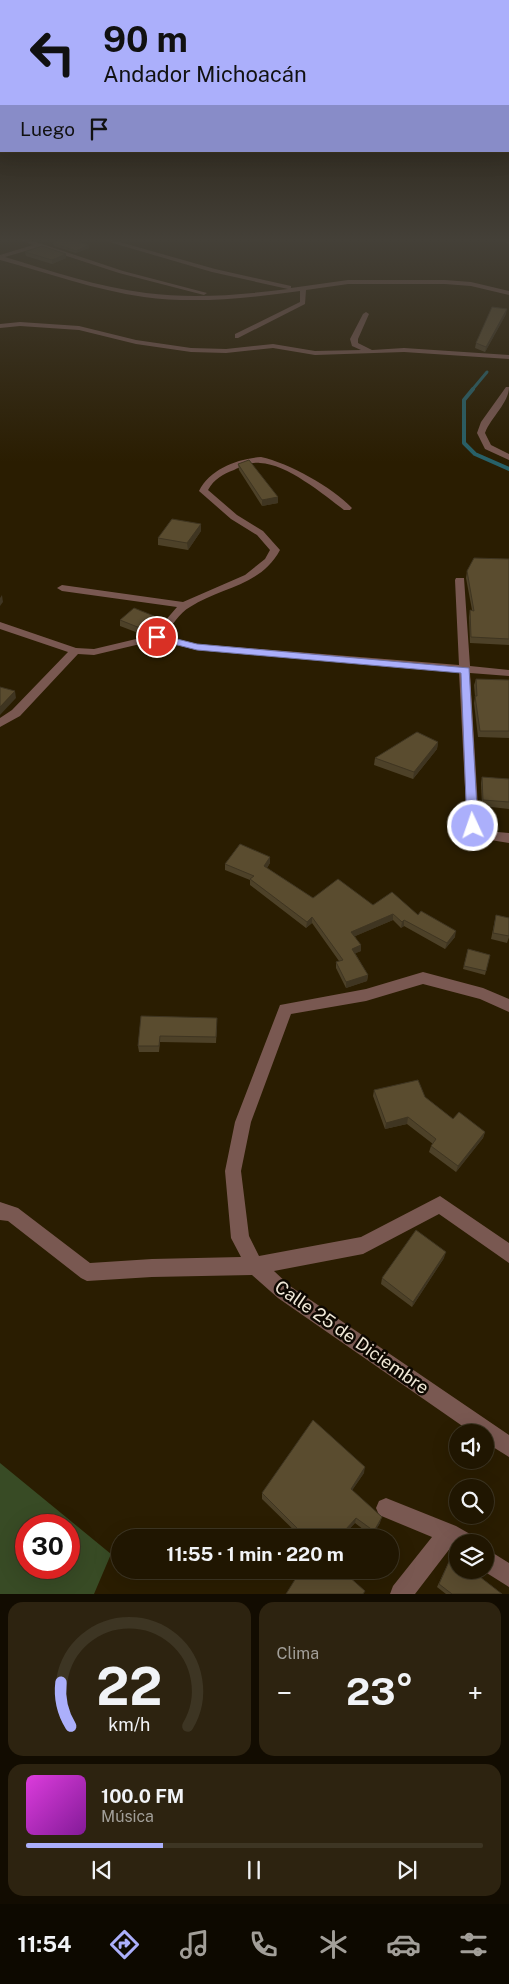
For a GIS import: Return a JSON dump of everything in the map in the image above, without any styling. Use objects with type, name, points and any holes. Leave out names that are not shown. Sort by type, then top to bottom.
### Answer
[{"type":"street","points":[[238,336],[283,313]]},
{"type":"street","points":[[366,314],[354,339],[354,344],[372,352]]},
{"type":"street","points":[[0,326],[20,324],[79,328],[136,342],[192,350],[226,351],[273,346],[315,353],[404,350],[509,357]]},
{"type":"street","points":[[509,389],[485,422],[481,433],[488,447],[509,458]]},
{"type":"street","points":[[157,637],[185,605],[231,585],[266,565],[273,557],[275,550],[260,533],[234,517],[202,491],[216,474],[243,463],[260,460],[272,462],[315,484],[348,508]]},
{"type":"street","points":[[460,580],[473,826],[483,835],[509,838]]},
{"type":"street","points":[[62,588],[185,605]]},
{"type":"street","points":[[0,625],[75,651],[94,652],[157,637],[197,647],[509,673]]},
{"type":"street","points":[[0,723],[16,713],[75,651]]},
{"type":"street","name":"Calle 25 de Diciembre","points":[[509,1006],[483,994],[423,978],[366,995],[285,1009],[243,1122],[233,1171],[240,1238],[255,1266],[284,1292],[509,1447]]},
{"type":"street","points":[[0,1211],[12,1214],[87,1272],[152,1268],[255,1266],[363,1245],[440,1204],[509,1254]]},
{"type":"street","points":[[386,1508],[449,1535]]},
{"type":"street","points":[[401,1594],[449,1544]]},
{"type":"street","points":[[494,1565],[509,1576]]},
{"type":"green space","points":[[0,1463],[62,1514],[15,1514],[15,1579],[80,1579],[80,1529],[111,1554],[94,1594],[0,1594]]},
{"type":"building","points":[[489,313],[505,313],[486,347],[476,343]]},
{"type":"building","points":[[249,460],[278,497],[262,500],[238,464]]},
{"type":"building","points":[[172,519],[201,524],[187,543],[158,538]]},
{"type":"building","points":[[474,558],[509,559],[509,639],[471,637],[470,610],[474,611],[467,571]]},
{"type":"building","points":[[134,608],[154,616],[140,628],[120,620]]},
{"type":"building","points":[[476,679],[509,680],[509,731],[480,731],[475,696],[477,696]]},
{"type":"building","points":[[0,687],[15,691],[0,707]]},
{"type":"building","points":[[417,732],[438,742],[414,772],[375,758]]},
{"type":"building","points":[[482,777],[509,779],[509,802],[483,800]]},
{"type":"building","points":[[240,844],[270,857],[264,866],[313,898],[338,879],[373,905],[392,892],[418,915],[421,911],[456,931],[447,943],[404,920],[402,922],[393,914],[351,932],[361,945],[352,949],[368,975],[346,982],[336,962],[343,960],[312,917],[307,922],[250,879],[254,876],[225,864]]},
{"type":"building","points":[[496,915],[509,918],[509,936],[493,933]]},
{"type":"building","points":[[468,949],[490,955],[486,971],[464,966]]},
{"type":"building","points":[[141,1016],[217,1018],[216,1037],[160,1036],[159,1046],[138,1046]]},
{"type":"building","points":[[418,1080],[425,1097],[453,1119],[459,1112],[485,1132],[458,1166],[431,1146],[436,1139],[408,1117],[386,1123],[374,1090]]},
{"type":"building","points":[[416,1230],[446,1252],[413,1302],[382,1278]]},
{"type":"building","points":[[313,1420],[365,1467],[351,1489],[382,1517],[375,1529],[371,1529],[356,1518],[346,1529],[298,1529],[262,1493]]},
{"type":"building","points":[[449,1562],[449,1579],[483,1579],[502,1594],[452,1594],[439,1584]]},
{"type":"building","points":[[295,1579],[352,1579],[365,1591],[363,1594],[286,1594]]},
{"type":"waterway","points":[[472,390],[487,372]]},
{"type":"waterway","points":[[473,389],[464,400],[464,443],[475,454],[509,469]]},
{"type":"route","points":[[157,637],[197,647],[466,670],[473,826]]}]
